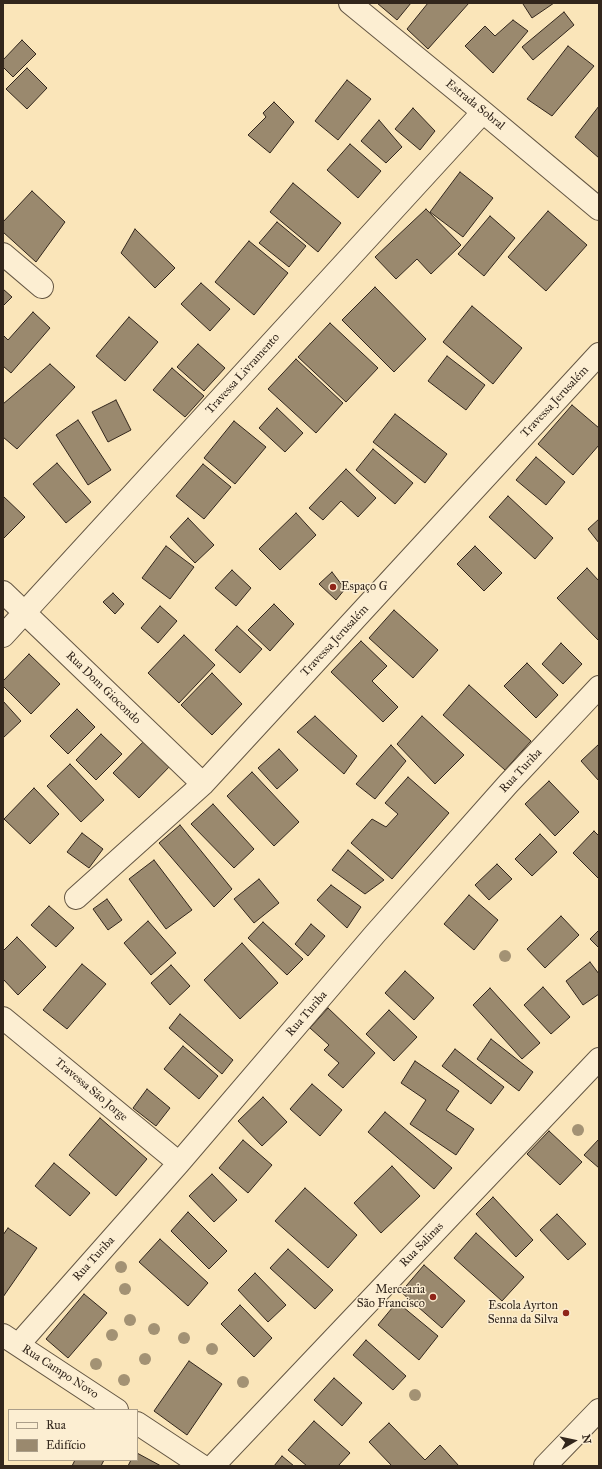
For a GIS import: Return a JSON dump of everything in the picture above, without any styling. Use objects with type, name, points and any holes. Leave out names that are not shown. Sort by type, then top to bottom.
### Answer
[{"type":"street","name":"Estrada Sobral","points":[[350,3],[599,209]]},
{"type":"street","name":"Travessa Livramento","points":[[3,636],[483,112]]},
{"type":"street","points":[[3,254],[42,287]]},
{"type":"street","name":"Travessa Jerusalém","points":[[76,898],[203,784],[599,354]]},
{"type":"street","name":"Rua Dom Giocondo","points":[[3,592],[203,784]]},
{"type":"street","name":"Rua Turiba","points":[[11,1340],[179,1163],[375,934],[508,784],[599,687]]},
{"type":"street","name":"Travessa São Jorge","points":[[3,1018],[179,1163]]},
{"type":"street","name":"Rua Salinas","points":[[213,1466],[599,1059]]},
{"type":"street","name":"Rua Campo Novo","points":[[11,1340],[115,1409]]},
{"type":"street","points":[[545,1466],[599,1410]]},
{"type":"street","points":[[138,1424],[202,1466]]},
{"type":"building","points":[[377,3],[411,3],[397,20]]},
{"type":"building","points":[[428,3],[469,3],[428,49],[407,29]]},
{"type":"building","points":[[554,3],[532,18],[523,4]]},
{"type":"building","points":[[564,12],[574,25],[533,60],[522,47]]},
{"type":"building","points":[[513,20],[528,31],[493,73],[465,46],[485,26],[495,36]]},
{"type":"building","points":[[22,40],[36,54],[13,77],[3,67],[3,60]]},
{"type":"building","points":[[568,46],[594,66],[552,116],[527,99]]},
{"type":"building","points":[[27,68],[47,88],[27,109],[6,89]]},
{"type":"building","points":[[347,80],[371,99],[338,140],[315,121]]},
{"type":"building","points":[[274,102],[294,122],[270,153],[248,135],[266,117],[263,113]]},
{"type":"building","points":[[599,106],[599,158],[575,137]]},
{"type":"building","points":[[413,108],[435,131],[420,150],[395,129]]},
{"type":"building","points":[[379,120],[402,147],[386,163],[361,141]]},
{"type":"building","points":[[350,144],[381,171],[358,198],[327,170]]},
{"type":"building","points":[[460,172],[493,198],[463,237],[430,212]]},
{"type":"building","points":[[293,183],[341,223],[318,252],[270,212]]},
{"type":"building","points":[[32,191],[65,222],[36,262],[3,232],[3,222]]},
{"type":"building","points":[[426,209],[461,245],[431,274],[417,259],[396,279],[375,257]]},
{"type":"building","points":[[548,211],[587,245],[546,291],[508,257]]},
{"type":"building","points":[[490,216],[515,238],[484,276],[458,254]]},
{"type":"building","points":[[277,222],[306,246],[289,267],[259,243]]},
{"type":"building","points":[[135,229],[175,268],[155,288],[121,253]]},
{"type":"building","points":[[249,241],[288,273],[254,315],[215,282]]},
{"type":"building","points":[[201,283],[230,309],[210,331],[181,304]]},
{"type":"building","points":[[375,287],[426,339],[394,372],[342,320]]},
{"type":"building","points":[[3,289],[12,297],[3,306]]},
{"type":"building","points":[[472,306],[522,348],[493,384],[443,342]]},
{"type":"building","points":[[33,312],[50,328],[11,373],[3,366],[3,335],[8,340]]},
{"type":"building","points":[[129,317],[158,342],[125,381],[96,356]]},
{"type":"building","points":[[330,323],[378,368],[346,402],[298,357]]},
{"type":"building","points":[[198,344],[225,368],[204,391],[177,367]]},
{"type":"building","points":[[447,356],[485,385],[466,410],[428,381]]},
{"type":"building","points":[[296,359],[343,403],[316,433],[268,389]]},
{"type":"building","points":[[50,364],[75,387],[17,449],[3,437],[3,404]]},
{"type":"building","points":[[172,368],[204,396],[185,417],[153,390]]},
{"type":"building","points":[[116,400],[131,430],[108,442],[92,412]]},
{"type":"building","points":[[572,405],[599,428],[599,445],[573,475],[538,444]]},
{"type":"building","points":[[277,408],[303,433],[285,452],[259,428]]},
{"type":"building","points":[[395,414],[447,454],[425,483],[373,442]]},
{"type":"building","points":[[78,420],[111,470],[88,485],[56,435]]},
{"type":"building","points":[[234,421],[266,447],[235,484],[204,458]]},
{"type":"building","points":[[373,449],[413,483],[395,504],[356,470]]},
{"type":"building","points":[[536,457],[565,482],[546,505],[516,480]]},
{"type":"building","points":[[57,463],[91,502],[66,523],[33,484]]},
{"type":"building","points":[[203,464],[231,487],[204,519],[176,496]]},
{"type":"building","points":[[346,469],[376,498],[358,517],[341,501],[323,520],[309,508]]},
{"type":"building","points":[[3,496],[25,517],[3,539]]},
{"type":"building","points":[[508,496],[553,538],[535,559],[489,517]]},
{"type":"building","points":[[296,513],[316,535],[280,570],[259,549]]},
{"type":"building","points":[[188,518],[214,545],[195,563],[170,537]]},
{"type":"building","points":[[599,519],[599,543],[588,529]]},
{"type":"building","points":[[166,546],[194,567],[170,599],[142,578]]},
{"type":"building","points":[[475,546],[502,573],[484,591],[457,564]]},
{"type":"building","points":[[587,568],[599,581],[599,641],[557,598]]},
{"type":"building","points":[[232,570],[251,588],[236,606],[215,588]]},
{"type":"building","name":"Espaço G","points":[[332,572],[345,589],[336,600],[319,584]]},
{"type":"building","points":[[113,593],[124,604],[115,614],[103,602]]},
{"type":"building","points":[[274,604],[294,624],[270,651],[248,630]]},
{"type":"building","points":[[160,606],[177,621],[158,643],[141,628]]},
{"type":"building","points":[[394,610],[438,650],[413,678],[369,638]]},
{"type":"building","points":[[237,626],[262,649],[240,673],[215,650]]},
{"type":"building","points":[[184,635],[215,665],[179,703],[148,673]]},
{"type":"building","points":[[361,641],[387,666],[372,681],[398,707],[383,722],[331,672]]},
{"type":"building","points":[[561,643],[582,664],[563,684],[542,664]]},
{"type":"building","points":[[29,654],[60,684],[31,714],[3,686],[3,681]]},
{"type":"building","points":[[527,663],[558,695],[536,718],[504,686]]},
{"type":"building","points":[[212,673],[242,704],[212,735],[181,705]]},
{"type":"building","points":[[469,685],[531,741],[505,770],[443,715]]},
{"type":"building","points":[[3,701],[21,721],[3,738]]},
{"type":"building","points":[[77,709],[95,727],[68,754],[50,736]]},
{"type":"building","points":[[315,716],[357,756],[344,774],[297,732]]},
{"type":"building","points":[[422,716],[464,755],[435,784],[397,744]]},
{"type":"building","points":[[101,734],[122,754],[96,780],[76,760]]},
{"type":"building","points":[[146,739],[172,764],[139,798],[113,773]]},
{"type":"building","points":[[599,744],[599,781],[581,761]]},
{"type":"building","points":[[391,745],[406,761],[375,799],[356,784]]},
{"type":"building","points":[[279,749],[298,770],[277,789],[258,768]]},
{"type":"building","points":[[70,764],[104,800],[81,822],[47,786]]},
{"type":"building","points":[[252,772],[299,822],[274,846],[227,796]]},
{"type":"building","points":[[408,777],[449,813],[392,879],[351,843],[372,819],[386,827],[398,814],[385,803]]},
{"type":"building","points":[[549,781],[579,812],[555,836],[525,804]]},
{"type":"building","points":[[34,788],[59,814],[30,844],[4,819]]},
{"type":"building","points":[[213,804],[254,849],[234,868],[191,824]]},
{"type":"building","points":[[180,825],[232,889],[214,907],[159,843]]},
{"type":"building","points":[[594,831],[599,836],[599,879],[573,853]]},
{"type":"building","points":[[82,833],[103,849],[89,868],[67,852]]},
{"type":"building","points":[[540,834],[557,852],[532,876],[515,859]]},
{"type":"building","points":[[348,850],[384,880],[365,894],[332,870]]},
{"type":"building","points":[[154,860],[192,910],[166,929],[129,879]]},
{"type":"building","points":[[497,864],[512,879],[489,900],[475,885]]},
{"type":"building","points":[[259,879],[279,903],[254,923],[234,899]]},
{"type":"building","points":[[331,885],[361,907],[347,928],[317,900]]},
{"type":"building","points":[[469,895],[498,920],[474,950],[444,924]]},
{"type":"building","points":[[107,899],[122,920],[108,930],[93,909]]},
{"type":"building","points":[[49,906],[74,928],[56,947],[31,925]]},
{"type":"building","points":[[561,916],[579,935],[545,968],[527,949]]},
{"type":"building","points":[[148,921],[176,953],[151,975],[124,943]]},
{"type":"building","points":[[263,922],[303,959],[287,975],[248,938]]},
{"type":"building","points":[[311,924],[325,936],[308,956],[295,944]]},
{"type":"building","points":[[599,930],[599,948],[590,939]]},
{"type":"building","points":[[17,937],[46,967],[18,995],[3,979],[3,951]]},
{"type":"building","points":[[242,943],[278,983],[240,1019],[204,980]]},
{"type":"building","points":[[590,962],[599,974],[599,994],[583,1005],[566,981]]},
{"type":"building","points":[[82,964],[106,984],[67,1029],[43,1010]]},
{"type":"building","points":[[171,965],[190,986],[170,1005],[151,983]]},
{"type":"building","points":[[405,971],[434,998],[414,1020],[385,993]]},
{"type":"building","points":[[543,987],[570,1017],[551,1034],[524,1005]]},
{"type":"building","points":[[490,988],[540,1043],[522,1059],[473,1005]]},
{"type":"building","points":[[328,1008],[375,1053],[343,1088],[328,1075],[339,1063],[324,1050],[329,1045],[310,1028]]},
{"type":"building","points":[[389,1010],[417,1037],[394,1061],[366,1034]]},
{"type":"building","points":[[180,1014],[233,1060],[222,1074],[169,1028]]},
{"type":"building","points":[[491,1039],[533,1072],[519,1091],[477,1059]]},
{"type":"building","points":[[183,1046],[218,1076],[199,1099],[164,1069]]},
{"type":"building","points":[[455,1049],[504,1087],[491,1104],[442,1066]]},
{"type":"building","points":[[415,1061],[459,1091],[446,1110],[474,1129],[456,1155],[410,1124],[426,1100],[401,1083]]},
{"type":"building","points":[[312,1084],[342,1110],[320,1136],[290,1109]]},
{"type":"building","points":[[147,1089],[170,1108],[156,1126],[133,1108]]},
{"type":"building","points":[[263,1097],[287,1122],[262,1146],[238,1121]]},
{"type":"building","points":[[385,1112],[452,1168],[434,1189],[368,1132]]},
{"type":"building","points":[[100,1118],[147,1159],[116,1196],[69,1155]]},
{"type":"building","points":[[549,1131],[582,1162],[560,1185],[527,1154]]},
{"type":"building","points":[[599,1139],[599,1168],[584,1155]]},
{"type":"building","points":[[243,1140],[272,1165],[248,1193],[219,1168]]},
{"type":"building","points":[[54,1163],[90,1193],[70,1216],[35,1186]]},
{"type":"building","points":[[392,1166],[420,1196],[381,1233],[354,1203]]},
{"type":"building","points":[[212,1174],[237,1200],[214,1222],[189,1196]]},
{"type":"building","points":[[305,1188],[357,1235],[328,1268],[275,1221]]},
{"type":"building","points":[[493,1197],[533,1240],[516,1257],[476,1214]]},
{"type":"building","points":[[188,1212],[227,1251],[209,1269],[171,1231]]},
{"type":"building","points":[[557,1214],[586,1244],[568,1260],[540,1230]]},
{"type":"building","points":[[8,1228],[37,1248],[3,1297],[3,1235]]},
{"type":"building","points":[[476,1233],[524,1277],[502,1301],[454,1258]]},
{"type":"building","points":[[160,1239],[208,1283],[188,1306],[139,1262]]},
{"type":"building","points":[[288,1249],[333,1290],[315,1309],[270,1268]]},
{"type":"building","name":"Mercearia São Francisco","points":[[424,1265],[465,1301],[442,1328],[401,1292]]},
{"type":"building","points":[[255,1273],[286,1305],[268,1322],[238,1290]]},
{"type":"building","points":[[84,1294],[107,1313],[68,1358],[46,1339]]},
{"type":"building","points":[[397,1302],[438,1336],[419,1360],[378,1325]]},
{"type":"building","points":[[240,1305],[272,1338],[254,1357],[221,1324]]},
{"type":"building","points":[[366,1340],[406,1376],[393,1390],[353,1355]]},
{"type":"building","points":[[189,1361],[222,1384],[187,1435],[154,1411]]},
{"type":"building","points":[[334,1378],[362,1403],[342,1426],[314,1400]]},
{"type":"building","points":[[314,1421],[350,1453],[338,1466],[307,1466],[288,1450]]},
{"type":"building","points":[[389,1423],[425,1460],[440,1445],[459,1466],[392,1466],[369,1442]]},
{"type":"building","points":[[138,1454],[161,1466],[128,1466],[130,1461],[138,1461]]},
{"type":"building","points":[[282,1456],[294,1466],[274,1466]]},
{"type":"building","points":[[74,1461],[104,1461],[101,1466],[72,1466]]},
{"type":"place","name":"Espaço G","points":[[333,587]]},
{"type":"place","name":"Mercearia São Francisco","points":[[433,1297]]},
{"type":"place","name":"Escola Ayrton Senna da Silva","points":[[566,1313]]}]
